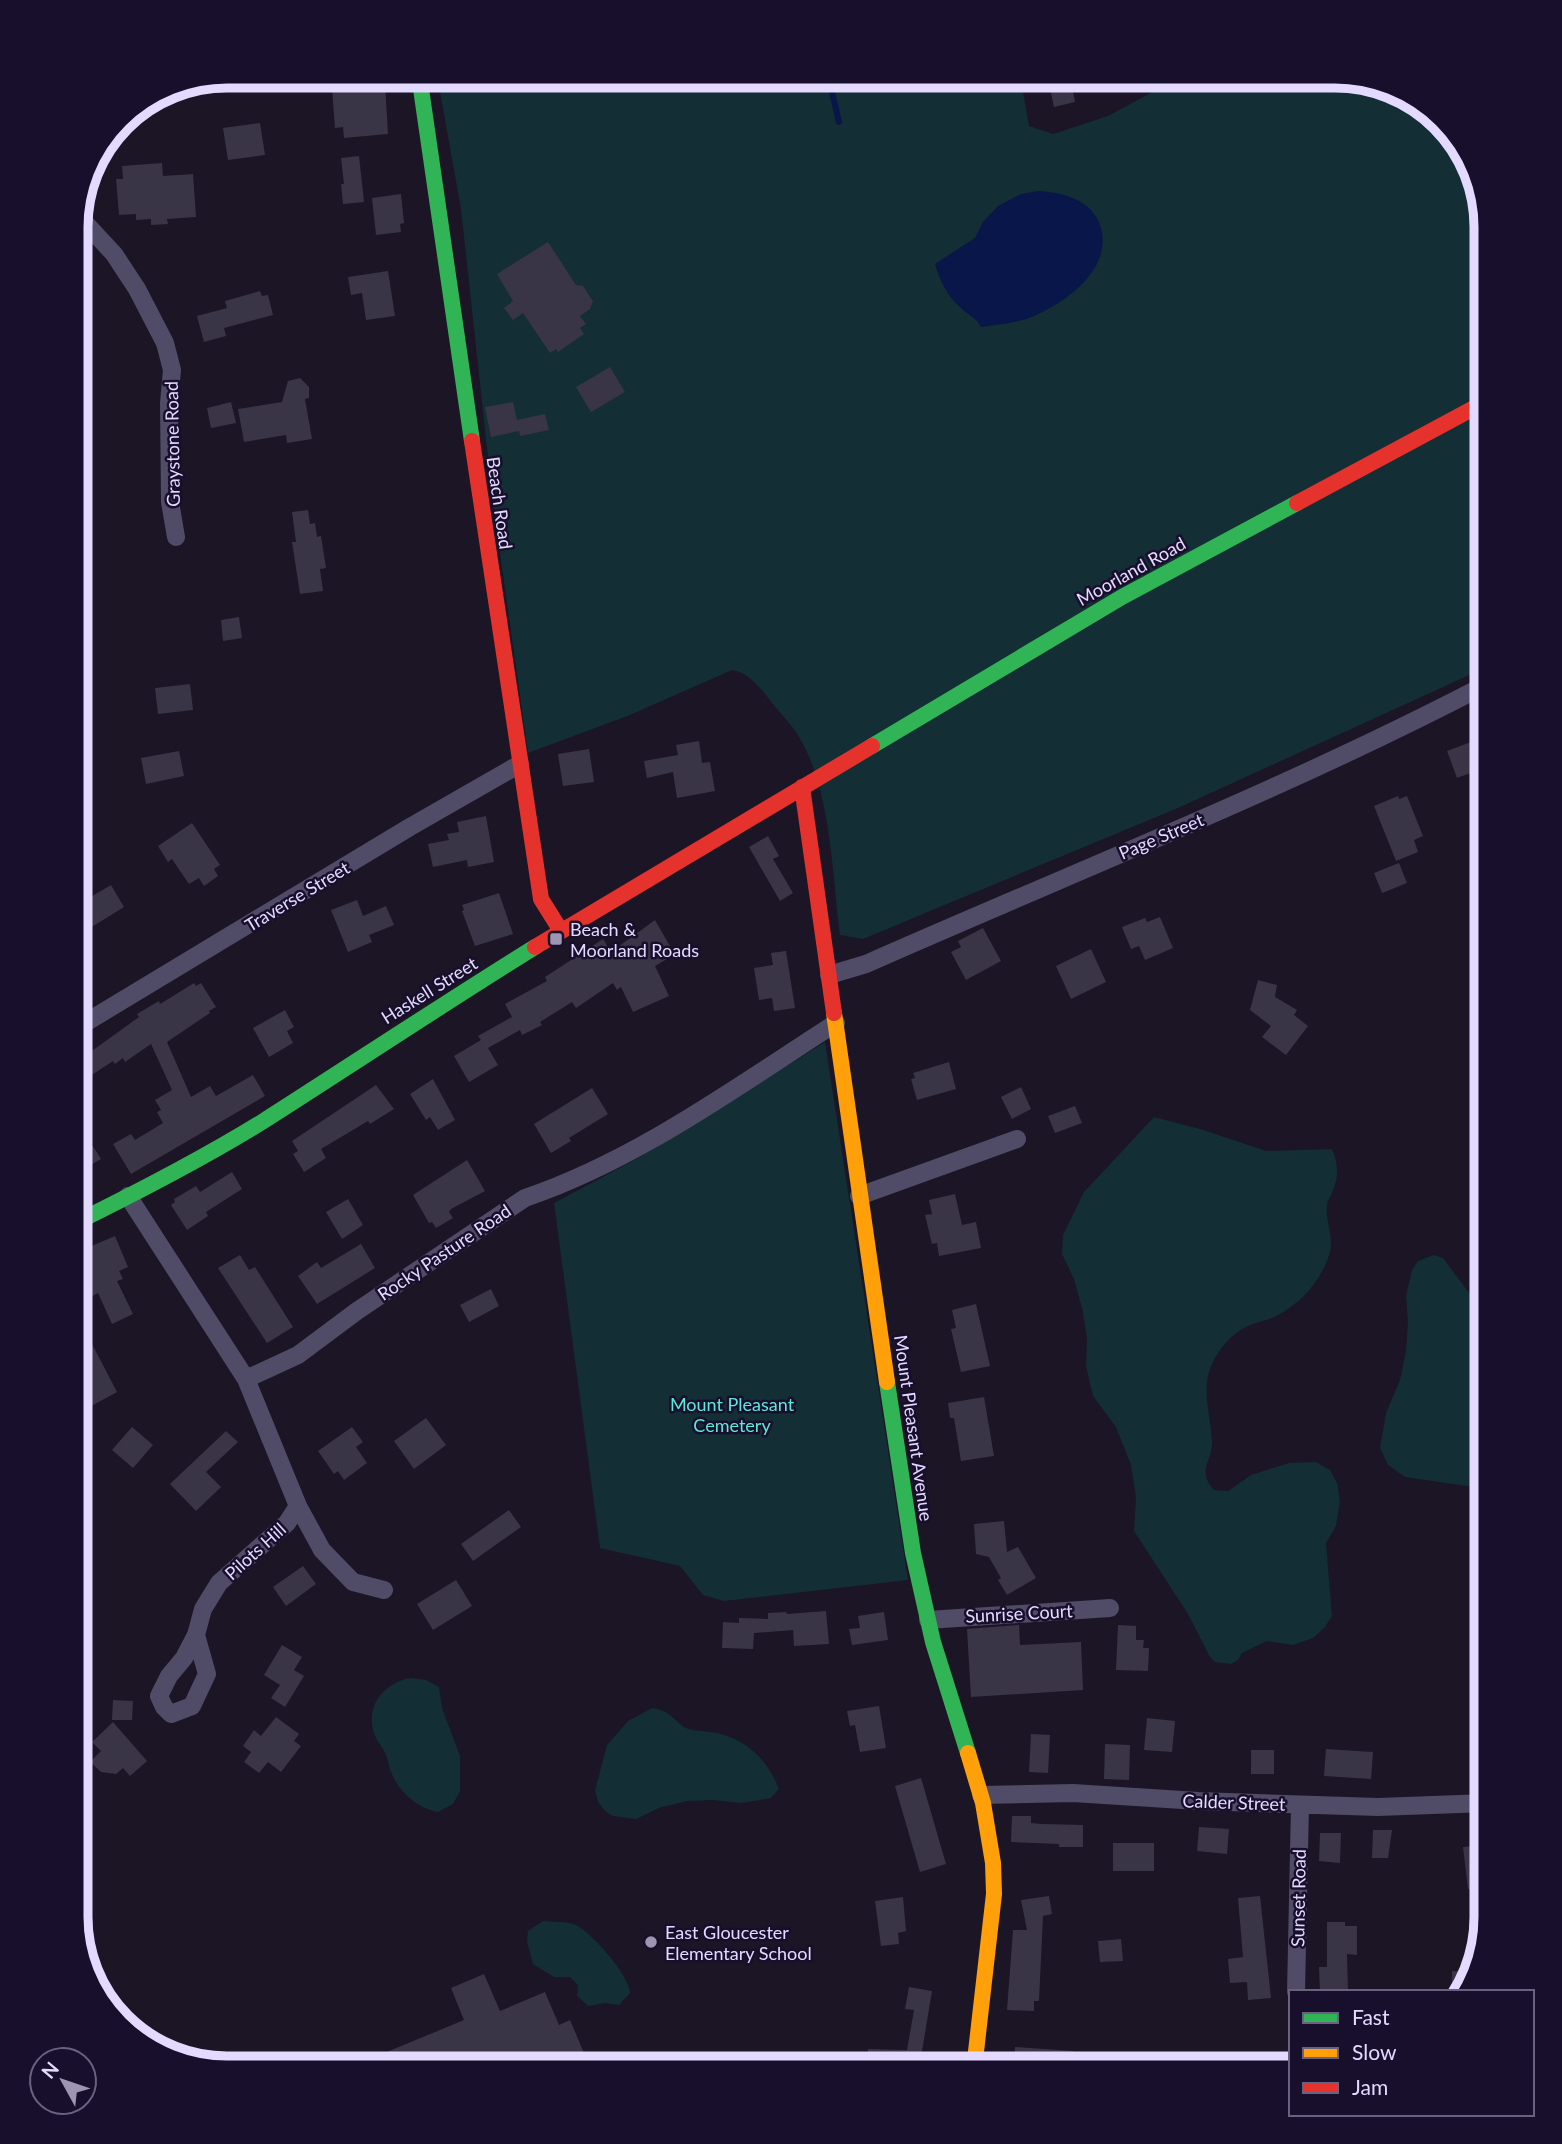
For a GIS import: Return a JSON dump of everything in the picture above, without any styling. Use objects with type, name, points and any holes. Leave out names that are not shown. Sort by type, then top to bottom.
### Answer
[{"type":"street","name":"Beach Road","points":[[421,88],[541,899],[561,931]]},
{"type":"street","name":"Graystone Road","points":[[88,226],[114,254],[137,289],[164,343],[172,370],[170,502],[176,537]]},
{"type":"street","name":"Moorland Road","points":[[802,787],[1122,597],[1474,408]]},
{"type":"street","name":"Page Street","points":[[829,975],[866,964],[1240,802],[1421,719],[1474,691]]},
{"type":"street","name":"Traverse Street","points":[[88,1022],[410,827],[520,764]]},
{"type":"street","name":"Haskell Street","points":[[88,1216],[146,1188],[260,1123],[411,1024],[561,931],[802,787]]},
{"type":"street","name":"Mount Pleasant Avenue","points":[[802,787],[859,1196],[913,1553],[928,1620],[981,1795],[993,1863],[994,1894],[975,2056]]},
{"type":"street","name":"Rocky Pasture Road","points":[[246,1379],[298,1355],[484,1223],[525,1198],[554,1188],[635,1150],[836,1023]]},
{"type":"street","points":[[859,1196],[1017,1139]]},
{"type":"street","points":[[128,1196],[246,1379]]},
{"type":"street","name":"Pilots Hill","points":[[246,1379],[298,1506],[322,1550],[353,1582],[384,1590]]},
{"type":"street","name":"Pilots Hill","points":[[196,1635],[203,1609],[219,1583],[287,1523],[298,1506]]},
{"type":"street","name":"Sunrise Court","points":[[928,1620],[1110,1608]]},
{"type":"street","name":"Calder Street","points":[[981,1795],[1073,1793],[1198,1801],[1378,1807],[1474,1803]]},
{"type":"street","name":"Sunset Road","points":[[1296,1990],[1300,1805]]},
{"type":"green space","points":[[439,88],[1022,88],[1029,126],[1053,134],[1108,116],[1160,88],[1345,88],[1363,90],[1397,102],[1427,122],[1451,149],[1464,173],[1473,208],[1474,673],[1178,808],[863,939],[840,935],[824,807],[810,758],[790,724],[759,687],[744,674],[732,670],[630,715],[528,753],[493,503],[461,209]]},
{"type":"green space","name":"Mount Pleasant Cemetery","points":[[825,1042],[908,1580],[724,1601],[703,1595],[680,1566],[600,1548],[554,1203],[640,1157]]},
{"type":"green space","points":[[1154,1117],[1266,1151],[1332,1149],[1337,1164],[1336,1180],[1327,1205],[1330,1252],[1322,1272],[1310,1290],[1285,1311],[1239,1331],[1220,1350],[1212,1366],[1207,1382],[1207,1404],[1212,1448],[1206,1471],[1214,1490],[1228,1491],[1251,1475],[1289,1463],[1316,1462],[1330,1470],[1337,1483],[1340,1501],[1336,1526],[1326,1543],[1332,1616],[1313,1638],[1293,1645],[1267,1641],[1242,1653],[1238,1660],[1231,1664],[1215,1662],[1210,1657],[1188,1614],[1134,1531],[1136,1498],[1131,1465],[1116,1427],[1093,1396],[1086,1366],[1087,1339],[1083,1312],[1074,1279],[1062,1254],[1063,1235],[1084,1192]]},
{"type":"green space","points":[[1434,1255],[1443,1258],[1470,1294],[1474,1304],[1474,1487],[1405,1477],[1388,1465],[1380,1448],[1386,1413],[1400,1380],[1406,1351],[1406,1296],[1412,1270],[1418,1261]]},
{"type":"green space","points":[[411,1678],[426,1680],[439,1687],[442,1708],[460,1756],[460,1791],[453,1804],[438,1812],[416,1803],[399,1786],[374,1733],[372,1713],[379,1697],[393,1684]]},
{"type":"green space","points":[[652,1708],[667,1713],[684,1727],[723,1735],[744,1744],[768,1768],[779,1789],[771,1798],[741,1803],[687,1801],[659,1808],[636,1819],[613,1816],[606,1812],[598,1802],[595,1790],[607,1745],[628,1721]]},
{"type":"green space","points":[[543,1921],[576,1925],[600,1946],[617,1966],[628,1985],[630,1993],[619,2005],[605,2003],[588,2006],[577,1996],[578,1985],[570,1977],[554,1977],[533,1964],[527,1942],[528,1931]]},
{"type":"shaded area","points":[[1038,191],[1072,198],[1093,213],[1103,237],[1095,267],[1073,293],[1043,312],[1017,321],[981,327],[948,293],[935,264],[975,238],[983,222],[998,206],[1021,194]]},
{"type":"building","points":[[332,88],[385,88],[388,134],[344,138],[343,127],[335,128]]},
{"type":"building","points":[[1050,88],[1086,88],[1073,92],[1075,102],[1054,107]]},
{"type":"building","points":[[260,123],[265,155],[228,160],[223,128]]},
{"type":"building","points":[[359,156],[364,202],[343,204],[341,158]]},
{"type":"building","points":[[162,163],[163,176],[193,174],[196,217],[167,219],[168,224],[151,225],[151,219],[136,220],[136,214],[119,215],[116,179],[123,179],[122,166]]},
{"type":"building","points":[[401,194],[404,223],[400,224],[401,232],[376,235],[372,198]]},
{"type":"building","points":[[548,242],[576,285],[583,286],[593,301],[590,309],[580,316],[586,324],[580,328],[584,334],[558,352],[556,349],[550,353],[523,313],[513,320],[504,308],[513,301],[497,274]]},
{"type":"building","points":[[388,271],[395,316],[366,320],[362,293],[351,295],[348,277]]},
{"type":"building","points":[[260,291],[262,296],[268,295],[273,315],[224,328],[226,336],[204,342],[197,316],[227,308],[225,301]]},
{"type":"building","points":[[610,367],[625,392],[591,412],[576,387]]},
{"type":"building","points":[[300,378],[309,387],[309,398],[305,399],[312,439],[287,443],[286,435],[244,442],[238,409],[282,402],[288,381]]},
{"type":"building","points":[[231,402],[236,423],[211,428],[207,408]]},
{"type":"building","points":[[513,402],[517,420],[545,414],[549,430],[520,436],[519,431],[491,437],[485,407]]},
{"type":"building","points":[[308,510],[310,524],[315,523],[317,537],[321,536],[326,568],[320,569],[323,591],[300,594],[292,542],[296,542],[292,512]]},
{"type":"building","points":[[239,617],[242,638],[223,641],[221,620]]},
{"type":"building","points":[[190,684],[193,710],[158,714],[155,688]]},
{"type":"building","points":[[699,741],[702,763],[710,762],[715,791],[677,798],[673,772],[647,778],[644,761],[678,755],[676,745]]},
{"type":"building","points":[[1474,741],[1474,772],[1457,778],[1447,751]]},
{"type":"building","points":[[589,749],[594,782],[563,786],[558,754]]},
{"type":"building","points":[[179,751],[184,776],[146,784],[141,758]]},
{"type":"building","points":[[1398,796],[1399,799],[1407,796],[1423,836],[1414,840],[1418,852],[1396,861],[1374,806]]},
{"type":"building","points":[[486,816],[494,862],[468,867],[467,860],[433,867],[428,844],[449,840],[447,834],[459,832],[457,822]]},
{"type":"building","points":[[192,823],[220,865],[214,869],[218,876],[204,886],[199,878],[189,884],[172,859],[168,862],[158,846]]},
{"type":"building","points":[[768,836],[779,856],[773,859],[793,893],[780,901],[749,847]]},
{"type":"building","points":[[1399,863],[1407,883],[1382,893],[1374,873]]},
{"type":"building","points":[[111,885],[124,907],[88,929],[88,898]]},
{"type":"building","points":[[499,893],[513,934],[475,946],[462,905]]},
{"type":"building","points":[[357,900],[363,916],[386,906],[394,925],[369,935],[372,942],[348,952],[331,910]]},
{"type":"building","points":[[1160,917],[1173,948],[1145,960],[1139,946],[1131,949],[1122,927],[1145,918],[1147,922]]},
{"type":"building","points":[[655,920],[671,948],[668,950],[672,956],[655,966],[669,996],[633,1012],[621,987],[617,990],[613,983],[576,1008],[572,1002],[540,1022],[542,1025],[522,1035],[520,1030],[488,1048],[498,1065],[469,1082],[454,1056],[481,1040],[478,1036],[512,1017],[505,1004],[547,981],[545,977],[603,939],[611,952]]},
{"type":"building","points":[[983,928],[1001,961],[966,980],[951,952],[961,947],[958,941]]},
{"type":"building","points":[[1091,949],[1106,982],[1071,999],[1056,966]]},
{"type":"building","points":[[786,951],[795,1008],[774,1011],[772,998],[759,1000],[754,968],[773,965],[771,953]]},
{"type":"building","points":[[1258,980],[1277,985],[1275,997],[1297,1010],[1294,1015],[1308,1026],[1286,1055],[1262,1037],[1271,1026],[1250,1010]]},
{"type":"building","points":[[194,983],[196,986],[201,983],[216,1007],[167,1042],[191,1097],[210,1086],[216,1096],[253,1075],[265,1096],[131,1174],[113,1144],[131,1134],[135,1140],[163,1123],[157,1112],[161,1110],[155,1100],[172,1090],[151,1044],[125,1062],[123,1058],[115,1064],[113,1061],[88,1077],[88,1054],[139,1017],[137,1014],[159,1001],[160,1004]]},
{"type":"building","points":[[285,1010],[294,1027],[287,1031],[293,1043],[269,1057],[253,1028]]},
{"type":"building","points":[[949,1062],[956,1089],[917,1100],[911,1079],[915,1078],[913,1073]]},
{"type":"building","points":[[433,1079],[455,1120],[438,1130],[430,1117],[426,1120],[410,1094]]},
{"type":"building","points":[[376,1085],[394,1109],[321,1149],[326,1158],[304,1172],[293,1154],[298,1151],[292,1141]]},
{"type":"building","points":[[1021,1087],[1031,1109],[1012,1119],[1001,1097]]},
{"type":"building","points":[[592,1088],[608,1114],[569,1138],[571,1141],[551,1153],[534,1124]]},
{"type":"building","points":[[1075,1106],[1082,1123],[1055,1133],[1048,1116]]},
{"type":"building","points":[[91,1143],[101,1159],[88,1166],[88,1145]]},
{"type":"building","points":[[467,1160],[485,1191],[451,1209],[449,1212],[453,1218],[436,1228],[432,1222],[429,1223],[413,1195]]},
{"type":"building","points":[[232,1172],[242,1189],[206,1212],[208,1216],[187,1230],[171,1205],[175,1202],[174,1199],[196,1186],[200,1192]]},
{"type":"building","points":[[955,1194],[962,1225],[976,1222],[981,1248],[939,1256],[937,1243],[932,1244],[925,1215],[932,1214],[929,1200]]},
{"type":"building","points":[[348,1199],[363,1225],[342,1239],[326,1212]]},
{"type":"building","points":[[115,1236],[128,1267],[119,1271],[123,1279],[117,1281],[133,1314],[112,1324],[98,1293],[88,1298],[88,1247]]},
{"type":"building","points":[[361,1244],[375,1268],[317,1304],[298,1276],[317,1262],[321,1268]]},
{"type":"building","points":[[240,1255],[249,1270],[255,1267],[293,1327],[267,1343],[218,1268]]},
{"type":"building","points":[[491,1289],[499,1306],[469,1322],[460,1305]]},
{"type":"building","points":[[976,1304],[990,1366],[961,1372],[951,1329],[956,1328],[952,1310]]},
{"type":"building","points":[[92,1344],[117,1392],[88,1408],[88,1346]]},
{"type":"building","points":[[984,1397],[994,1456],[961,1461],[954,1418],[950,1418],[948,1403]]},
{"type":"building","points":[[426,1418],[446,1445],[414,1469],[394,1441]]},
{"type":"building","points":[[132,1427],[153,1445],[133,1468],[112,1450]]},
{"type":"building","points":[[352,1427],[363,1442],[356,1447],[367,1463],[344,1480],[338,1471],[334,1474],[318,1451]]},
{"type":"building","points":[[226,1431],[238,1442],[206,1472],[221,1487],[196,1511],[170,1484]]},
{"type":"building","points":[[509,1510],[521,1527],[473,1561],[461,1544]]},
{"type":"building","points":[[1004,1521],[1007,1552],[1018,1547],[1036,1578],[1007,1595],[989,1557],[976,1554],[974,1524]]},
{"type":"building","points":[[303,1566],[316,1584],[286,1606],[273,1587]]},
{"type":"building","points":[[456,1580],[472,1606],[433,1630],[417,1604]]},
{"type":"building","points":[[826,1611],[829,1644],[794,1646],[793,1630],[754,1633],[753,1649],[722,1648],[723,1622],[739,1623],[739,1618],[768,1619],[768,1613]]},
{"type":"building","points":[[884,1612],[888,1640],[852,1645],[849,1629],[860,1628],[858,1616]]},
{"type":"building","points":[[1019,1625],[1020,1645],[1081,1642],[1083,1690],[971,1697],[967,1629]]},
{"type":"building","points":[[1118,1625],[1136,1626],[1136,1640],[1144,1640],[1143,1648],[1149,1648],[1148,1671],[1116,1670]]},
{"type":"building","points":[[282,1645],[302,1657],[294,1670],[304,1676],[285,1707],[271,1698],[280,1685],[264,1675]]},
{"type":"building","points":[[113,1700],[133,1701],[132,1720],[112,1720]]},
{"type":"building","points":[[879,1706],[886,1748],[860,1752],[855,1725],[850,1726],[847,1711]]},
{"type":"building","points":[[276,1717],[299,1734],[294,1741],[301,1746],[281,1772],[268,1762],[259,1773],[244,1762],[251,1752],[243,1746],[254,1730],[261,1736]]},
{"type":"building","points":[[1147,1718],[1175,1721],[1172,1752],[1144,1750]]},
{"type":"building","points":[[113,1722],[147,1761],[130,1776],[123,1768],[116,1774],[101,1772],[90,1762],[101,1751],[92,1742]]},
{"type":"building","points":[[1031,1734],[1050,1735],[1048,1773],[1029,1772]]},
{"type":"building","points":[[1105,1744],[1130,1745],[1129,1780],[1104,1779]]},
{"type":"building","points":[[1326,1749],[1373,1752],[1371,1779],[1324,1776]]},
{"type":"building","points":[[1251,1750],[1274,1750],[1274,1774],[1251,1774]]},
{"type":"building","points":[[921,1778],[946,1864],[920,1872],[895,1786]]},
{"type":"building","points":[[1012,1816],[1031,1816],[1031,1823],[1083,1825],[1083,1847],[1011,1842]]},
{"type":"building","points":[[1199,1827],[1229,1829],[1227,1854],[1197,1851]]},
{"type":"building","points":[[1373,1830],[1392,1830],[1388,1858],[1372,1858]]},
{"type":"building","points":[[1320,1833],[1341,1833],[1340,1863],[1319,1861]]},
{"type":"building","points":[[1113,1843],[1154,1843],[1154,1871],[1113,1871]]},
{"type":"building","points":[[1474,1846],[1474,1888],[1468,1889],[1463,1847]]},
{"type":"building","points":[[1049,1896],[1052,1914],[1043,1916],[1039,2001],[1034,2001],[1034,2011],[1007,2010],[1013,1930],[1027,1930],[1021,1900]]},
{"type":"building","points":[[1260,1896],[1271,1998],[1248,2000],[1247,1982],[1230,1983],[1228,1959],[1243,1957],[1238,1898]]},
{"type":"building","points":[[903,1897],[906,1931],[898,1933],[899,1944],[881,1946],[875,1901]]},
{"type":"building","points":[[1327,1922],[1345,1922],[1345,1926],[1357,1926],[1357,1955],[1347,1954],[1348,1990],[1320,1990],[1319,1967],[1327,1967]]},
{"type":"building","points":[[1121,1939],[1123,1961],[1100,1962],[1098,1941]]},
{"type":"building","points":[[1452,1971],[1464,1972],[1456,1987],[1452,1990]]},
{"type":"building","points":[[484,1974],[500,2011],[545,1992],[559,2025],[570,2020],[585,2056],[377,2056],[464,2020],[451,1988]]},
{"type":"building","points":[[909,1987],[932,1991],[921,2056],[868,2056],[868,2049],[907,2050],[914,2010],[905,2009]]},
{"type":"building","points":[[1015,2047],[1073,2051],[1073,2056],[1015,2056]]},
{"type":"waterway","points":[[831,88],[839,122]]},
{"type":"traffic: fast","points":[[421,88],[472,441]]},
{"type":"traffic: fast","points":[[872,746],[1122,597],[1297,503]]},
{"type":"traffic: fast","points":[[88,1216],[239,1136],[535,947]]},
{"type":"traffic: fast","points":[[887,1382],[913,1553],[933,1642],[968,1753]]},
{"type":"traffic: slow","points":[[834,1013],[887,1382]]},
{"type":"traffic: slow","points":[[968,1753],[983,1803],[993,1863],[994,1894],[975,2056]]},
{"type":"traffic: jam","points":[[1297,503],[1474,408]]},
{"type":"traffic: jam","points":[[472,441],[541,899],[561,931]]},
{"type":"traffic: jam","points":[[535,947],[872,746]]},
{"type":"traffic: jam","points":[[802,787],[834,1013]]},
{"type":"place","name":"Beach & Moorland Roads","points":[[556,939]]},
{"type":"place","name":"East Gloucester Elementary School","points":[[651,1942]]}]
